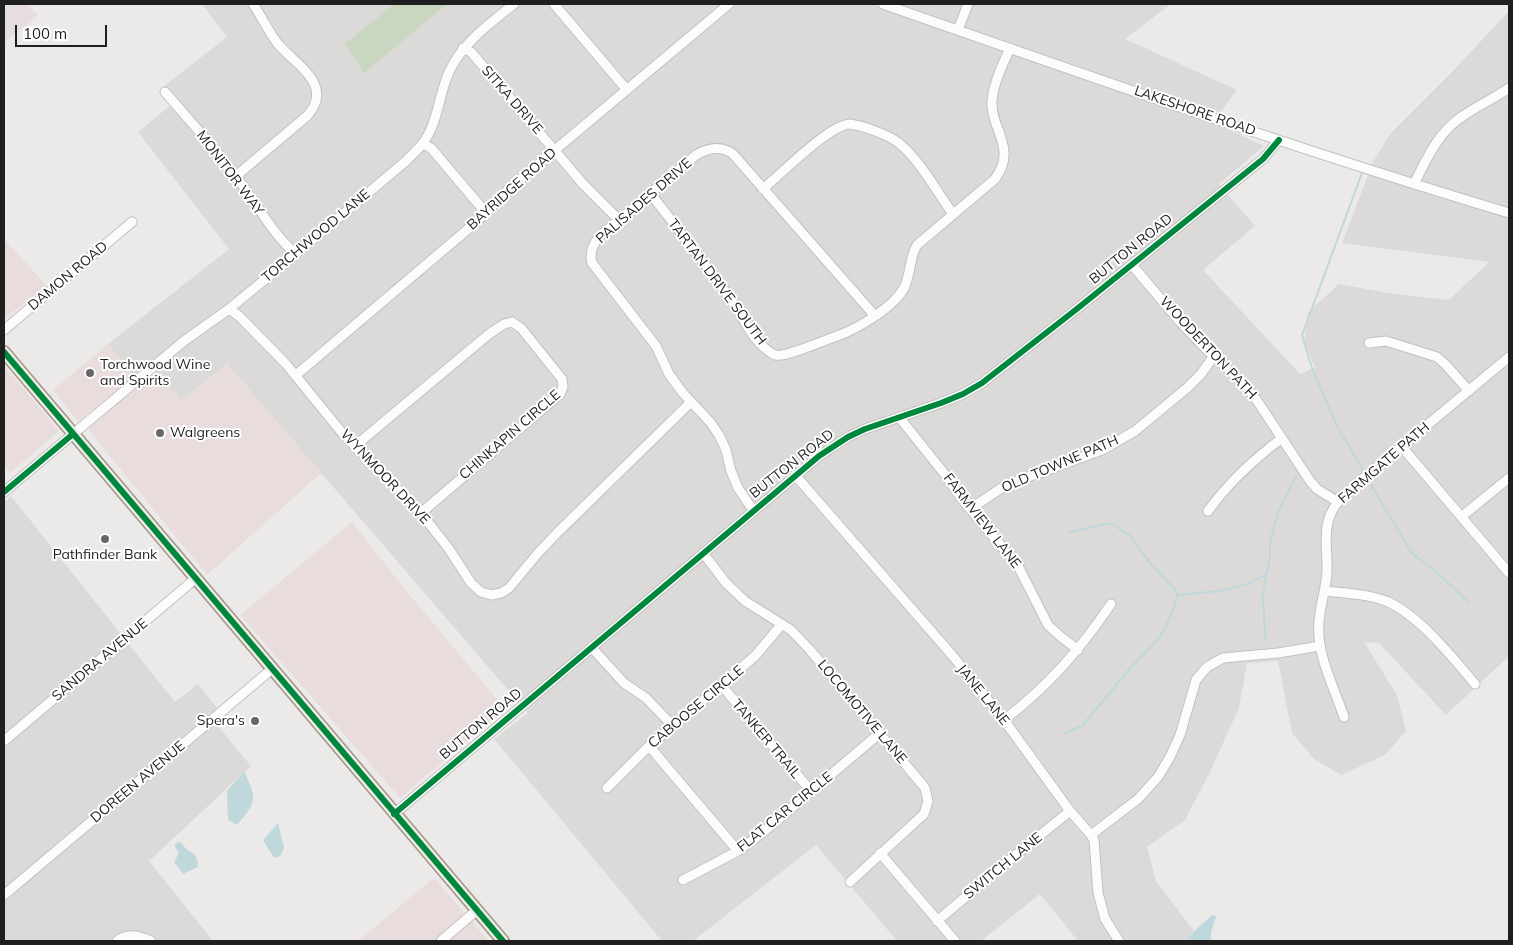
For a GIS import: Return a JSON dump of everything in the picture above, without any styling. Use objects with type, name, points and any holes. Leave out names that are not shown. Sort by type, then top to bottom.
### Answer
[{"type":"main road","points":[[4,352],[503,941]]},
{"type":"street","points":[[236,176],[307,116],[315,105],[317,94],[313,81],[267,30],[253,4]]},
{"type":"street","name":"TORCHWOOD LANE","points":[[4,492],[184,340],[229,309],[406,161],[422,144],[432,125],[451,67],[463,48],[514,4]]},
{"type":"street","points":[[554,4],[627,90]]},
{"type":"street","name":"BAYRIDGE ROAD","points":[[296,375],[486,213],[507,191],[729,4]]},
{"type":"street","name":"LAKESHORE ROAD","points":[[883,4],[1279,140],[1509,213]]},
{"type":"street","points":[[958,30],[968,4]]},
{"type":"street","name":"SITKA DRIVE","points":[[463,48],[471,52],[583,184],[619,220]]},
{"type":"street","points":[[875,316],[903,289],[917,245],[995,179],[1003,163],[1003,146],[992,100],[997,78],[1010,48]]},
{"type":"street","points":[[1414,184],[1435,144],[1446,131],[1458,119],[1509,88]]},
{"type":"street","name":"MONITOR WAY","points":[[165,92],[236,176],[288,248],[296,254]]},
{"type":"street","points":[[763,189],[830,131],[838,126],[850,124],[893,139],[899,143],[914,158],[953,214]]},
{"type":"street","name":"BUTTON ROAD","points":[[394,814],[819,456],[848,437],[865,429],[956,397],[982,382],[1263,159],[1279,140]]},
{"type":"street","points":[[422,144],[431,148],[486,213]]},
{"type":"street","name":"PALISADES DRIVE","points":[[753,510],[738,488],[730,471],[726,450],[720,435],[669,374],[653,341],[592,263],[591,252],[596,241],[696,156],[712,148],[724,149],[733,154],[875,316]]},
{"type":"street","name":"TARTAN DRIVE SOUTH","points":[[650,194],[704,261],[737,308],[755,338],[763,347],[774,354],[786,354],[844,334],[875,316]]},
{"type":"street","name":"DAMON ROAD","points":[[4,330],[132,222]]},
{"type":"street","name":"WOODERTON PATH","points":[[1132,264],[1182,324],[1246,385],[1310,481],[1324,494],[1338,502]]},
{"type":"street","name":"WYNMOOR DRIVE","points":[[229,309],[240,316],[296,375],[322,409],[355,446],[421,513],[471,583],[486,594],[501,593],[515,582],[558,532],[691,402]]},
{"type":"street","name":"CHINKAPIN CIRCLE","points":[[355,446],[489,334],[504,324],[512,322],[521,328],[562,379],[563,387],[560,394],[421,513]]},
{"type":"street","points":[[1368,343],[1386,341],[1437,357],[1468,392]]},
{"type":"street","name":"OLD TOWNE PATH","points":[[970,509],[1006,485],[1102,450],[1134,431],[1187,388],[1201,374],[1214,356]]},
{"type":"street","name":"FARMGATE PATH","points":[[1344,717],[1323,658],[1318,638],[1318,620],[1325,591],[1327,571],[1327,523],[1338,502],[1509,358]]},
{"type":"street","name":"FARMVIEW LANE","points":[[899,417],[970,509],[1018,566],[1048,625],[1078,650]]},
{"type":"street","points":[[1208,511],[1220,494],[1246,466],[1282,438]]},
{"type":"street","points":[[1402,447],[1509,573]]},
{"type":"street","name":"JANE LANE","points":[[795,475],[952,655],[1004,720],[1070,811],[1092,835]]},
{"type":"street","points":[[1461,517],[1509,478]]},
{"type":"street","name":"LOCOMOTIVE LANE","points":[[703,553],[726,583],[745,601],[782,624],[810,650],[925,788],[928,801],[924,814],[850,882]]},
{"type":"street","name":"SANDRA AVENUE","points":[[4,741],[195,579]]},
{"type":"street","points":[[1325,591],[1368,596],[1396,606],[1439,643],[1476,684]]},
{"type":"street","points":[[1004,720],[1049,682],[1078,650],[1111,604]]},
{"type":"street","name":"CABOOSE CIRCLE","points":[[607,788],[649,746],[722,686],[755,656],[782,624]]},
{"type":"street","points":[[1119,941],[1105,919],[1098,893],[1092,835],[1138,799],[1158,776],[1170,757],[1180,735],[1196,680],[1207,667],[1223,658],[1278,653],[1320,646]]},
{"type":"street","points":[[592,648],[624,683],[646,698],[673,726]]},
{"type":"street","name":"DOREEN AVENUE","points":[[4,894],[272,669]]},
{"type":"street","name":"TANKER TRAIL","points":[[722,686],[811,791]]},
{"type":"street","name":"FLAT CAR CIRCLE","points":[[682,880],[738,851],[880,733]]},
{"type":"street","points":[[649,746],[738,851]]},
{"type":"street","name":"SWITCH LANE","points":[[937,921],[1070,811]]},
{"type":"street","points":[[880,853],[955,941]]},
{"type":"street","points":[[441,941],[477,910]]},
{"type":"street","points":[[117,941],[123,936],[135,935],[151,941]]},
{"type":"shaded area","points":[[4,4],[27,4],[38,15],[4,43]]},
{"type":"shaded area","points":[[202,4],[1171,4],[1125,39],[1237,90],[1213,122],[1264,146],[1219,184],[1255,226],[1203,270],[1300,374],[1315,368],[1304,341],[1308,312],[1339,284],[1388,293],[1449,300],[1489,262],[1342,243],[1373,162],[1390,134],[1509,11],[1509,656],[1446,715],[1379,643],[1364,642],[1397,695],[1406,731],[1385,755],[1341,775],[1314,759],[1292,733],[1278,661],[1247,663],[1239,708],[1210,772],[1185,820],[1147,847],[1156,881],[1194,931],[1189,936],[1188,941],[1078,941],[1040,894],[981,941],[897,941],[816,845],[693,941],[662,941],[494,739],[528,713],[227,364],[181,401],[148,364],[133,377],[108,344],[229,249],[138,132],[172,104],[164,86],[227,37]]},
{"type":"shaded area","points":[[4,239],[47,286],[4,319]]},
{"type":"shaded area","points":[[108,344],[133,377],[78,421],[53,390]]},
{"type":"shaded area","points":[[227,364],[321,473],[207,575],[88,429],[156,372],[181,401]]},
{"type":"shaded area","points":[[4,366],[59,431],[10,473],[4,465]]},
{"type":"shaded area","points":[[11,496],[175,702],[198,684],[218,709],[208,714],[251,766],[149,861],[213,941],[4,941],[4,502]]},
{"type":"shaded area","points":[[352,522],[403,587],[505,709],[400,798],[240,615]]},
{"type":"shaded area","points":[[434,878],[489,941],[358,941]]},
{"type":"green space","points":[[394,4],[447,4],[364,73],[345,44]]},
{"type":"water","points":[[244,772],[253,795],[253,800],[248,811],[237,825],[228,820],[227,791]]},
{"type":"water","points":[[278,823],[284,848],[280,856],[274,858],[263,840]]},
{"type":"water","points":[[178,842],[182,843],[184,847],[195,855],[198,862],[198,867],[183,874],[174,862],[179,853],[174,845]]},
{"type":"water","points":[[1212,915],[1216,916],[1211,933],[1211,941],[1188,941],[1189,936]]},
{"type":"waterway","points":[[1362,173],[1302,335],[1312,368],[1337,426],[1363,470]]},
{"type":"waterway","points":[[1265,638],[1263,594],[1270,556],[1270,542],[1278,512],[1296,477]]},
{"type":"waterway","points":[[1368,480],[1412,553],[1440,575],[1468,602]]},
{"type":"waterway","points":[[1064,733],[1082,726],[1126,673],[1160,637],[1172,614],[1178,595],[1130,536],[1111,523],[1069,532]]},
{"type":"waterway","points":[[1178,595],[1235,588],[1266,574]]},
{"type":"cycle path","points":[[394,814],[819,456],[848,437],[865,429],[941,403],[963,394],[982,383],[1263,159],[1279,140]]},
{"type":"cycle path","points":[[4,352],[503,941]]},
{"type":"cycle path","points":[[4,492],[73,434]]},
{"type":"place","name":"Torchwood Wine and Spirits","points":[[90,373]]},
{"type":"place","name":"Walgreens","points":[[160,433]]},
{"type":"place","name":"Pathfinder Bank","points":[[105,539]]},
{"type":"place","name":"Spera's","points":[[255,721]]}]
